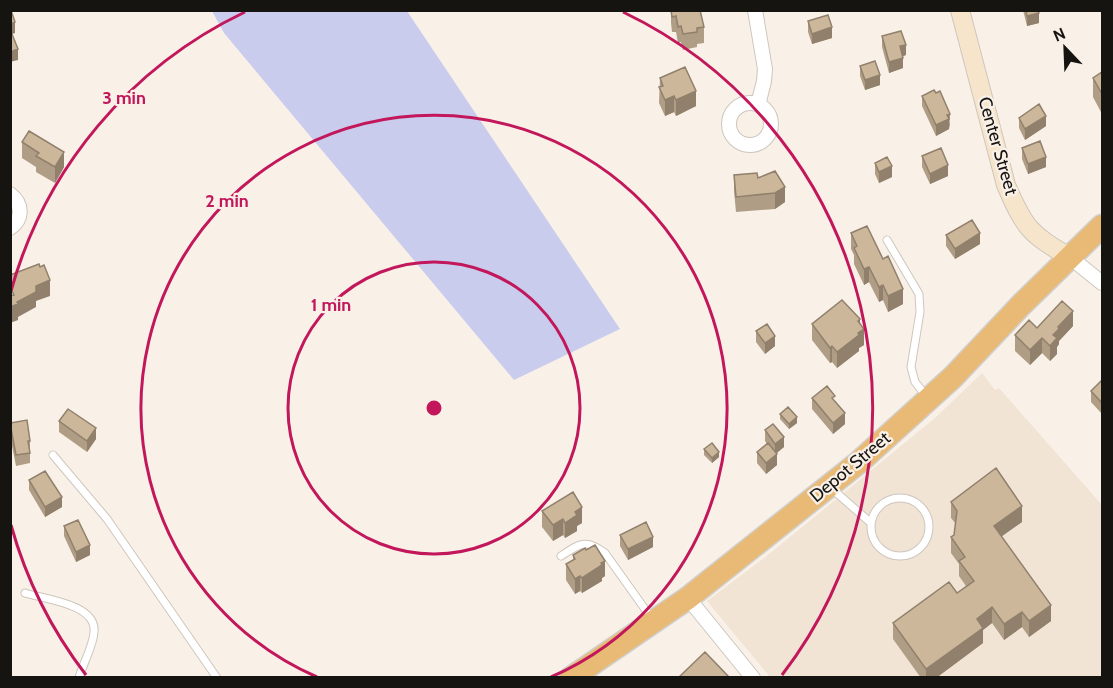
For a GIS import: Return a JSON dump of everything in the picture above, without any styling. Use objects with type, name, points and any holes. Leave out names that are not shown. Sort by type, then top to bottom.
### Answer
[{"type":"highway","name":"Depot Street","points":[[571,678],[688,598],[829,486],[953,377],[1022,304],[1102,226]]},
{"type":"main road","name":"Center Street","points":[[960,10],[1006,185],[1014,204],[1035,236],[1071,258]]},
{"type":"street","points":[[755,10],[765,69],[758,105]]},
{"type":"street","points":[[10,194],[19,203],[20,214],[10,228]]},
{"type":"street","points":[[1071,258],[1102,283]]},
{"type":"street","points":[[688,598],[753,678]]},
{"type":"lane","points":[[887,240],[919,294],[920,312],[911,367],[915,382],[929,398]]},
{"type":"lane","points":[[53,455],[107,519],[217,678]]},
{"type":"lane","points":[[829,486],[871,523],[875,541],[881,549],[890,554],[909,554],[917,550],[928,535],[927,516],[915,502],[906,498],[888,500],[874,514],[871,523]]},
{"type":"lane","points":[[561,556],[579,543],[595,545],[605,553],[654,621]]},
{"type":"lane","points":[[25,593],[81,609],[92,621],[95,631],[79,678]]},
{"type":"shaded area","points":[[212,11],[407,11],[620,329],[514,380],[224,33]]},
{"type":"shaded area","points":[[982,373],[995,390],[999,388],[1102,505],[1102,677],[770,677],[707,601],[768,555],[935,418]]},
{"type":"building","points":[[671,10],[700,10],[704,27],[697,28],[697,32],[683,34],[681,26],[678,27],[676,16],[672,17]]},
{"type":"building","points":[[1026,10],[1038,10],[1039,13],[1027,16]]},
{"type":"building","points":[[12,13],[15,22],[10,24],[10,14]]},
{"type":"building","points":[[828,15],[832,27],[812,34],[808,21]]},
{"type":"building","points":[[10,29],[18,49],[10,52]]},
{"type":"building","points":[[901,31],[906,45],[900,46],[903,58],[889,62],[882,36]]},
{"type":"building","points":[[875,61],[880,75],[865,80],[860,66]]},
{"type":"building","points":[[685,67],[696,91],[676,100],[674,96],[665,100],[659,87],[663,86],[660,78]]},
{"type":"building","points":[[1102,72],[1102,94],[1093,78]]},
{"type":"building","points":[[934,90],[936,93],[940,91],[950,114],[947,115],[949,119],[936,125],[922,96]]},
{"type":"building","points":[[1039,104],[1046,116],[1025,129],[1019,118]]},
{"type":"building","points":[[29,131],[64,152],[55,167],[36,156],[39,153],[22,142]]},
{"type":"building","points":[[1040,141],[1046,157],[1028,164],[1022,148]]},
{"type":"building","points":[[941,148],[948,165],[930,174],[922,156]]},
{"type":"building","points":[[887,157],[892,166],[879,172],[875,163]]},
{"type":"building","points":[[775,171],[785,187],[775,193],[736,197],[734,175],[757,173],[758,178]]},
{"type":"building","points":[[972,220],[980,233],[955,249],[946,235]]},
{"type":"building","points":[[867,226],[883,259],[888,256],[903,289],[888,296],[883,285],[879,287],[869,267],[864,269],[854,248],[857,246],[851,233]]},
{"type":"building","points":[[39,264],[40,267],[44,265],[50,280],[36,286],[36,292],[10,307],[10,296],[14,295],[10,287],[10,275]]},
{"type":"building","points":[[842,300],[860,319],[858,321],[864,329],[837,352],[832,346],[830,348],[812,324]]},
{"type":"building","points":[[1062,301],[1073,311],[1053,335],[1057,338],[1050,346],[1042,338],[1030,350],[1015,335],[1029,320],[1037,328]]},
{"type":"building","points":[[767,324],[775,336],[765,343],[756,331]]},
{"type":"building","points":[[1102,380],[1102,403],[1091,391]]},
{"type":"building","points":[[827,386],[835,396],[832,398],[845,413],[833,423],[812,398]]},
{"type":"building","points":[[788,407],[797,417],[789,424],[780,414]]},
{"type":"building","points":[[68,409],[96,428],[87,441],[59,421]]},
{"type":"building","points":[[27,420],[30,453],[16,455],[10,423]]},
{"type":"building","points":[[773,424],[784,437],[775,444],[765,430]]},
{"type":"building","points":[[712,443],[719,452],[712,458],[704,449]]},
{"type":"building","points":[[768,443],[777,454],[766,463],[757,452]]},
{"type":"building","points":[[996,468],[1022,506],[994,526],[1051,605],[1029,621],[1022,612],[1004,624],[992,607],[977,619],[983,628],[926,669],[893,623],[949,582],[957,593],[974,581],[959,561],[965,557],[951,537],[954,535],[957,511],[951,502]]},
{"type":"building","points":[[45,471],[62,497],[45,507],[29,480]]},
{"type":"building","points":[[573,492],[582,507],[575,512],[577,515],[565,523],[563,519],[553,525],[542,511]]},
{"type":"building","points":[[78,520],[90,545],[76,552],[64,526]]},
{"type":"building","points":[[646,522],[653,537],[628,549],[620,535]]},
{"type":"building","points":[[595,545],[605,561],[582,578],[580,576],[575,579],[566,564],[575,559],[573,555]]},
{"type":"building","points":[[705,652],[728,676],[727,678],[678,678]]}]
